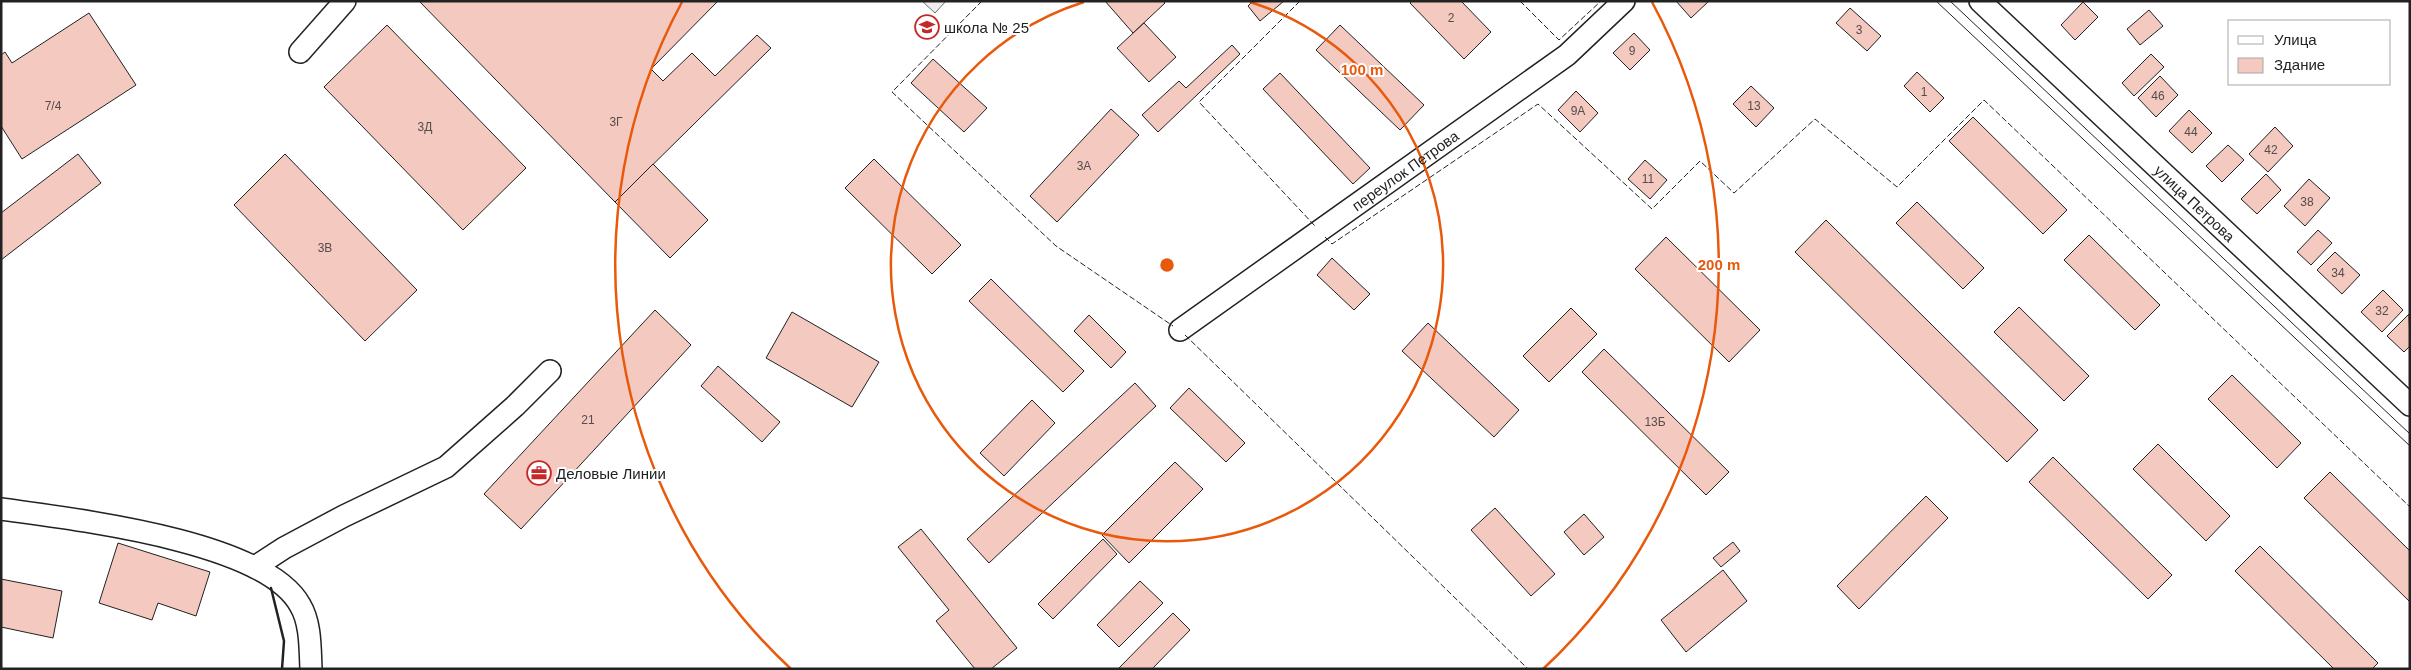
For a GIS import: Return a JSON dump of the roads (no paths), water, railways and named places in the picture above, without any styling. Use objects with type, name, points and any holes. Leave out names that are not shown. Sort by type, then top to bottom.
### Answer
[{"type":"street","points":[[300,52],[345,1]]},
{"type":"street","name":"переулок Петрова","points":[[1180,330],[1567,56],[1624,1]]},
{"type":"street","name":"улица Петрова","points":[[1980,1],[2410,405]]},
{"type":"street","points":[[255,567],[284,548],[344,516],[446,467],[515,406],[550,371]]},
{"type":"street","points":[[1,509],[176,539],[255,567],[285,587],[300,605],[307,624],[311,669]]},
{"type":"tram line","points":[[1936,1],[2410,446]]},
{"type":"tram line","points":[[1950,1],[2410,434]]},
{"type":"place","name":"школа № 25","points":[[927,27]]},
{"type":"place","name":"Деловые Линии","points":[[539,473]]}]
